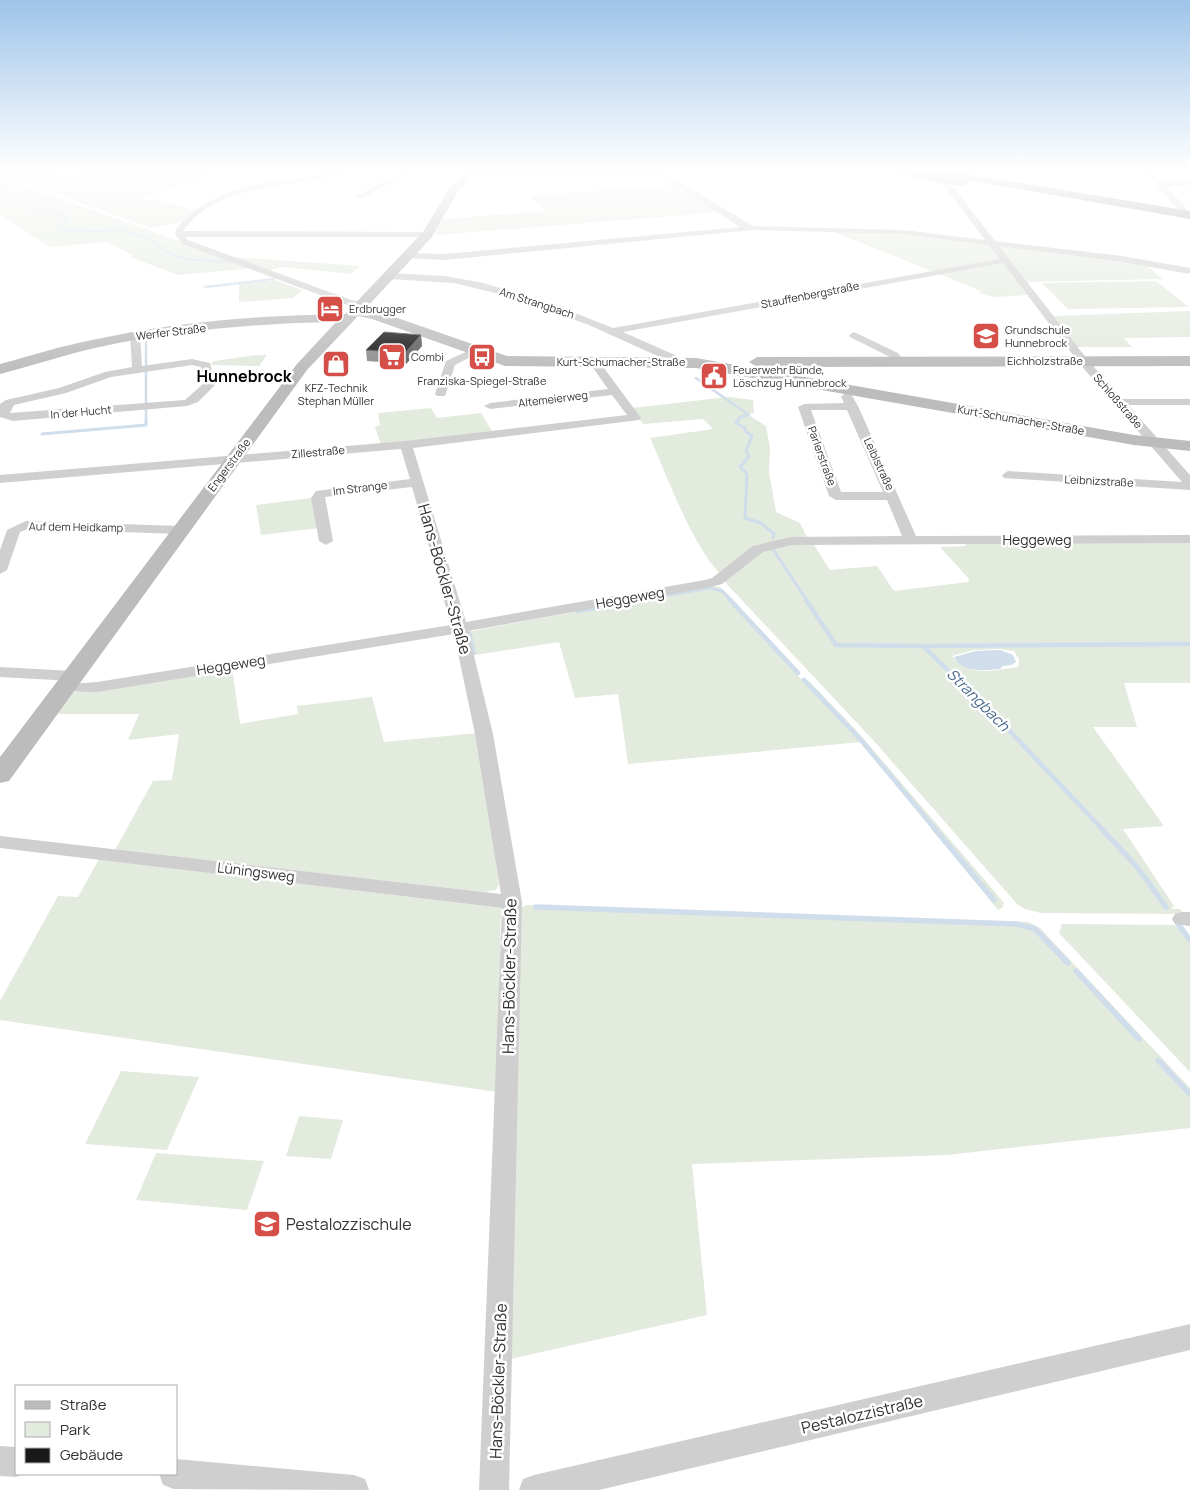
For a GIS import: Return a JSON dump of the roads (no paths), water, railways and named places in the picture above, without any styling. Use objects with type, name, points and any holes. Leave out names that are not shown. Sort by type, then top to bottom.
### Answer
[{"type":"street","points":[[183,240],[185,242],[350,303],[354,311]]},
{"type":"street","name":"Engerstraße","points":[[0,775],[302,367],[423,240]]},
{"type":"street","points":[[409,256],[444,257],[630,240]]},
{"type":"street","points":[[975,240],[1122,259],[1190,271]]},
{"type":"street","name":"Schloßstraße","points":[[989,241],[1006,260],[1083,361],[1190,484]]},
{"type":"street","name":"Stauffenbergstraße","points":[[613,331],[1006,260]]},
{"type":"street","name":"Am Strangbach","points":[[389,276],[453,280],[516,294],[585,318],[675,361]]},
{"type":"street","name":"Werfer Straße","points":[[0,369],[92,344],[135,336],[354,311]]},
{"type":"street","name":"Kurt-Schumacher-Straße","points":[[354,311],[375,315],[505,361],[675,361],[734,369],[1154,443],[1190,446]]},
{"type":"street","points":[[854,335],[894,355],[899,361]]},
{"type":"street","points":[[135,336],[137,368]]},
{"type":"street","points":[[441,394],[450,363],[474,350]]},
{"type":"street","name":"Eichholzstraße","points":[[734,369],[743,364],[762,361],[1190,361]]},
{"type":"street","points":[[594,362],[616,391]]},
{"type":"street","name":"In der Hucht","points":[[201,363],[206,365],[209,385],[194,400],[187,403],[13,418],[4,415],[6,404],[10,402],[62,391],[109,374],[137,368],[201,363]]},
{"type":"street","name":"Leiblstraße","points":[[849,390],[846,394],[911,540]]},
{"type":"street","name":"Zillestraße","points":[[0,479],[185,462],[231,461],[406,445],[636,418],[616,391]]},
{"type":"street","name":"Altemeierweg","points":[[490,406],[616,391]]},
{"type":"street","points":[[1120,402],[1190,402]]},
{"type":"street","name":"Parlerstraße","points":[[852,406],[804,407],[836,496],[893,496]]},
{"type":"street","name":"Hans-Böckler-Straße","points":[[406,445],[460,628],[484,734],[512,902],[494,1490]]},
{"type":"street","name":"Leibnizstraße","points":[[1008,475],[1190,484]]},
{"type":"street","name":"Im Strange","points":[[326,541],[318,498],[321,494],[418,482]]},
{"type":"street","name":"Auf dem Heidkamp","points":[[0,570],[14,530],[26,525],[181,530]]},
{"type":"street","name":"Heggeweg","points":[[0,672],[97,686],[460,628],[706,584],[717,581],[758,549],[784,542],[829,539],[1190,539]]},
{"type":"street","name":"Lüningsweg","points":[[0,842],[512,902]]},
{"type":"street","name":"Pestalozzistraße","points":[[534,1490],[1190,1337]]},
{"type":"street","points":[[0,1460],[15,1462]]},
{"type":"street","points":[[178,1474],[354,1490]]},
{"type":"water","points":[[1000,650],[1013,655],[1016,662],[1003,666],[1000,669],[974,670],[963,666],[954,657],[976,651]]},
{"type":"waterway","name":"Strangbach","points":[[149,240],[169,253],[180,257],[195,260],[232,262]]},
{"type":"waterway","points":[[257,281],[274,279]]},
{"type":"waterway","points":[[205,287],[268,280]]},
{"type":"waterway","points":[[146,339],[146,366]]},
{"type":"waterway","points":[[146,370],[146,404]]},
{"type":"waterway","name":"Strangbach","points":[[696,378],[749,415],[740,417],[737,422]]},
{"type":"waterway","points":[[42,434],[146,425],[146,408]]},
{"type":"waterway","name":"Strangbach","points":[[738,420],[736,423],[745,428],[745,431],[752,436],[746,451],[749,456],[740,467],[747,474],[745,518],[761,523],[774,534],[773,538]]},
{"type":"waterway","name":"Strangbach","points":[[773,549],[807,601]]},
{"type":"waterway","points":[[634,601],[709,588],[722,591],[731,601]]},
{"type":"waterway","points":[[577,611],[641,600]]},
{"type":"waterway","points":[[730,600],[798,673]]},
{"type":"waterway","name":"Strangbach","points":[[806,600],[836,645],[923,646],[1006,727],[1102,829]]},
{"type":"waterway","points":[[469,633],[474,653]]},
{"type":"waterway","points":[[924,646],[1190,644]]},
{"type":"waterway","points":[[804,680],[860,739],[935,829]]},
{"type":"waterway","points":[[934,828],[994,900]]},
{"type":"waterway","name":"Strangbach","points":[[1101,828],[1138,868],[1166,907]]},
{"type":"waterway","points":[[536,907],[1016,924],[1035,929],[1068,963]]},
{"type":"waterway","name":"Strangbach","points":[[1178,924],[1190,940]]},
{"type":"waterway","points":[[1076,971],[1139,1039]]},
{"type":"waterway","points":[[1158,1060],[1190,1094]]},
{"type":"place","name":"Erdbrugger","points":[[330,309]]},
{"type":"place","name":"Grundschule Hunnebrock","points":[[986,336]]},
{"type":"place","name":"Combi","points":[[392,357]]},
{"type":"place","name":"Franziska-Spiegel-Straße","points":[[482,357]]},
{"type":"place","name":"KFZ-Technik Stephan Müller","points":[[336,364]]},
{"type":"place","name":"Feuerwehr Bünde, Löschzug Hunnebrock","points":[[714,376]]},
{"type":"place","name":"Pestalozzischule","points":[[267,1224]]},
{"type":"district","name":"Hunnebrock","points":[[244,376]]}]
